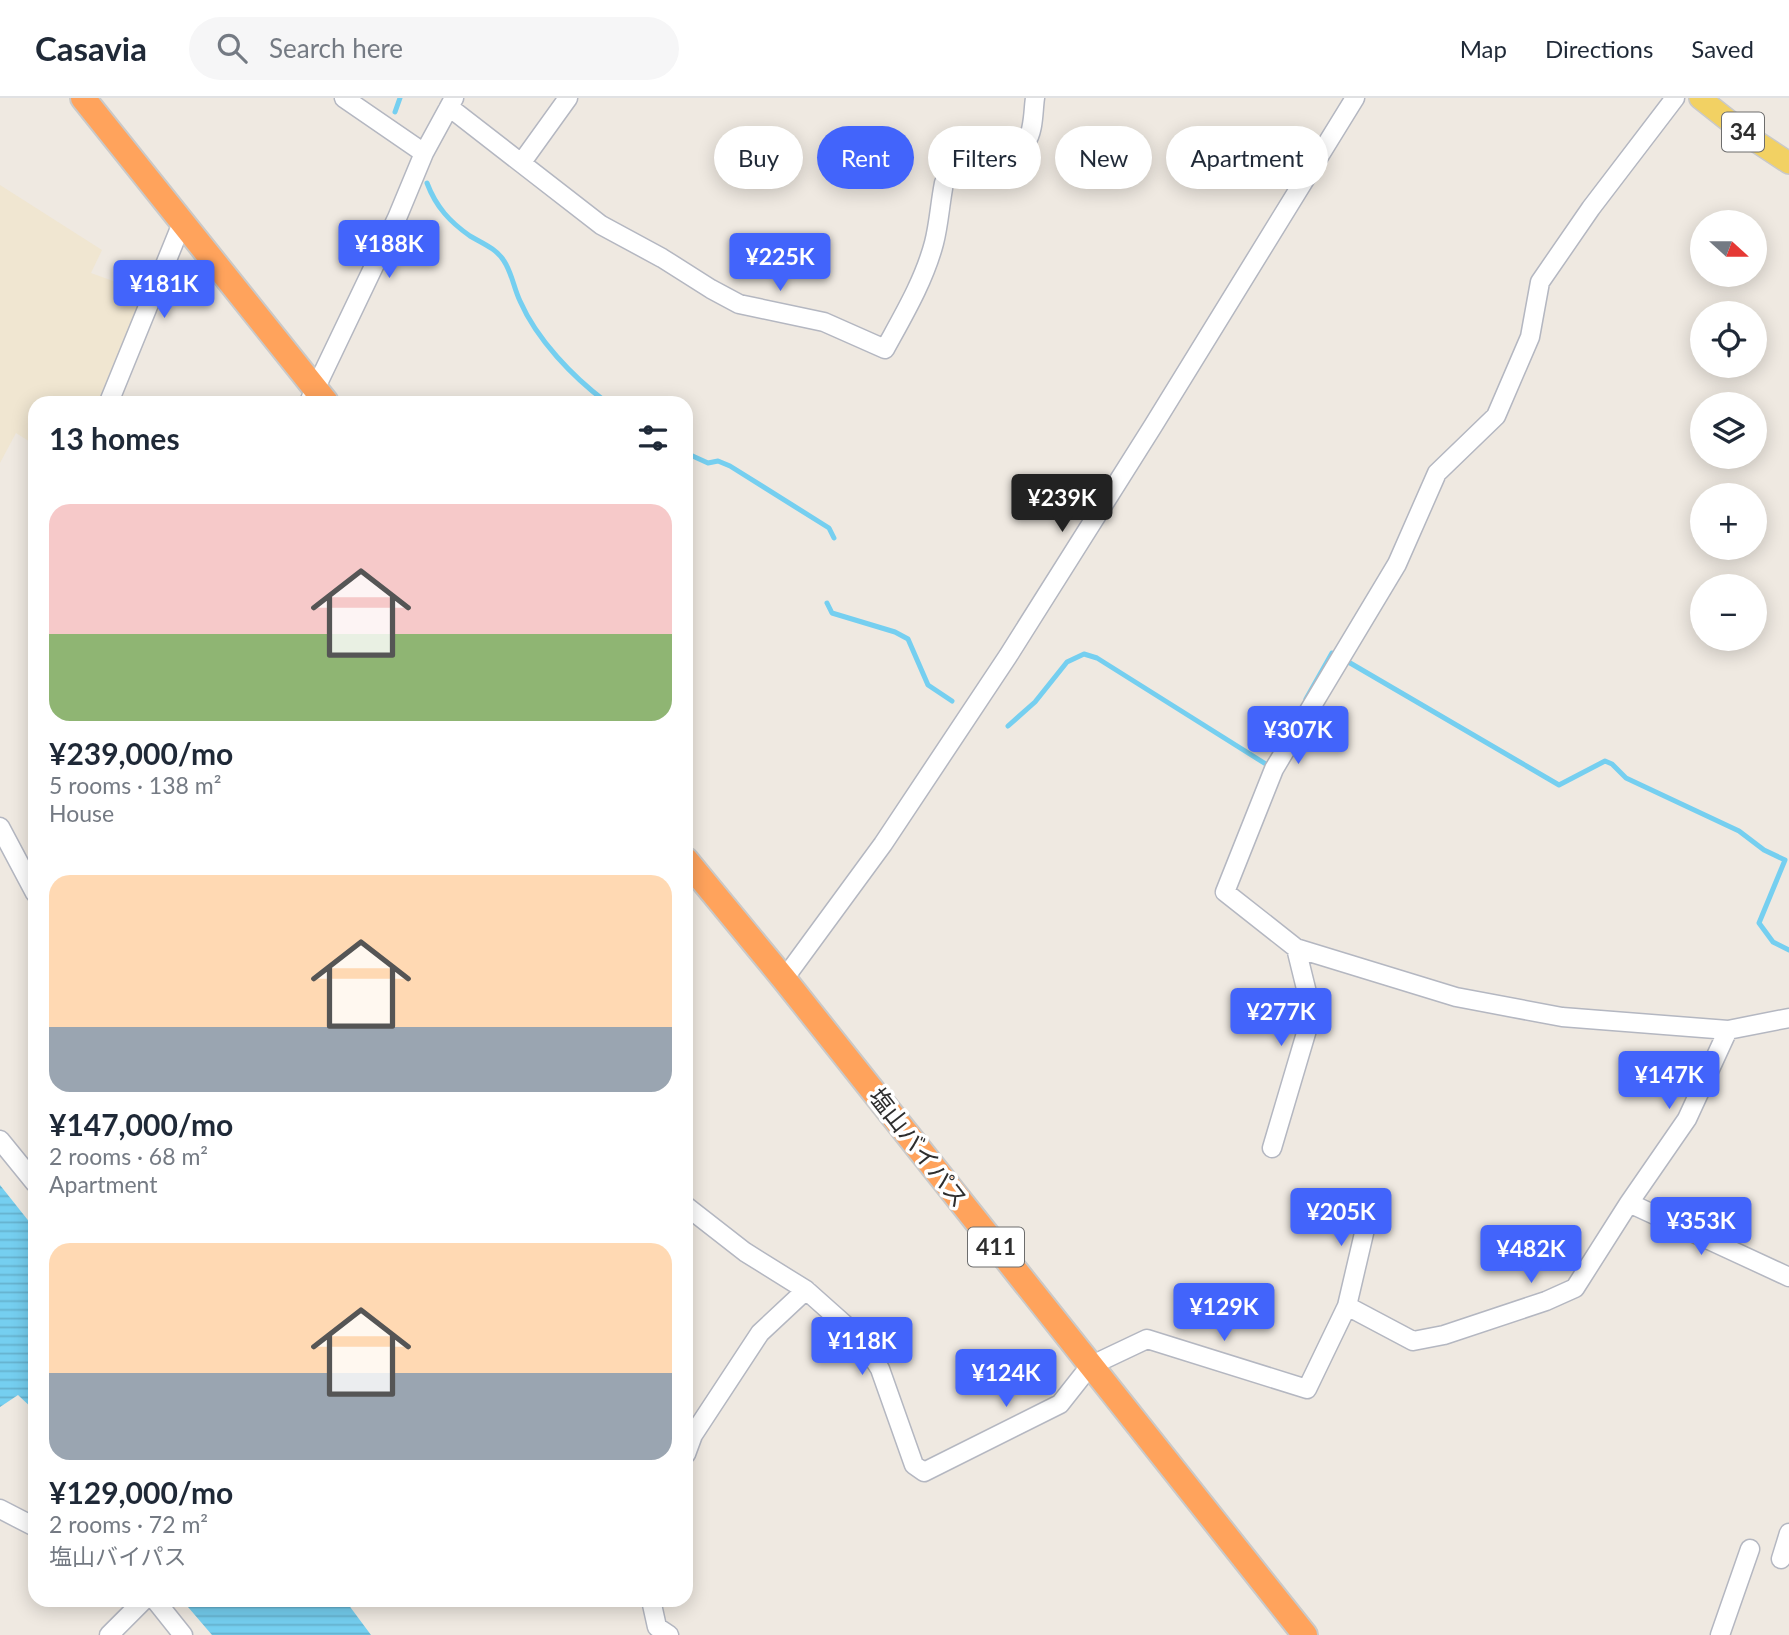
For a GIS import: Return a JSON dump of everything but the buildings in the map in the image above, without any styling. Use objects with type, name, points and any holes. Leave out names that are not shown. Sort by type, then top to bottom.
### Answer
[{"type":"highway","points":[[83,98],[315,396]]},
{"type":"highway","name":"塩山バイパス","points":[[693,868],[784,979],[1305,1635]]},
{"type":"main road","name":"34","points":[[1700,98],[1748,136],[1789,163]]},
{"type":"street","points":[[344,98],[424,153]]},
{"type":"street","points":[[522,162],[568,98]]},
{"type":"street","points":[[318,396],[424,153],[452,102],[601,225],[662,258],[710,289],[739,304],[824,322],[885,349],[929,258],[944,183],[949,176],[1017,151],[1027,142],[1031,133],[1035,98]]},
{"type":"street","points":[[784,979],[883,844],[1008,656],[1355,98]]},
{"type":"street","points":[[1675,98],[1591,208],[1541,282],[1530,337],[1496,416],[1437,473],[1397,564],[1274,769],[1225,892],[1296,948],[1456,997],[1562,1017],[1728,1030],[1789,1018]]},
{"type":"street","points":[[111,396],[182,223]]},
{"type":"street","points":[[0,827],[28,880]]},
{"type":"street","points":[[1272,1148],[1312,1013],[1296,948]]},
{"type":"street","points":[[1347,1306],[1413,1341],[1444,1335],[1575,1288],[1687,1119],[1728,1030]]},
{"type":"street","points":[[0,1140],[28,1174]]},
{"type":"street","points":[[693,1211],[745,1252],[806,1290],[862,1339],[880,1369],[914,1465],[924,1472],[1060,1404],[1090,1366],[1147,1339],[1307,1389],[1347,1306],[1372,1199]]},
{"type":"street","points":[[1629,1203],[1789,1277]]},
{"type":"street","points":[[693,1435],[760,1333],[806,1290]]},
{"type":"street","points":[[0,1509],[28,1523]]},
{"type":"street","points":[[1781,1559],[1789,1533]]},
{"type":"street","points":[[1720,1635],[1750,1549]]},
{"type":"street","points":[[109,1635],[137,1607]]},
{"type":"street","points":[[161,1607],[183,1635]]},
{"type":"street","points":[[653,1607],[657,1626],[669,1635]]},
{"type":"shaded area","points":[[0,185],[102,250],[91,273],[149,294],[106,396],[28,396],[28,441],[16,433],[0,463]]},
{"type":"water","points":[[0,1185],[28,1220],[28,1404],[18,1395],[0,1407]]},
{"type":"water","points":[[188,1607],[350,1607],[371,1635],[212,1635]]},
{"type":"waterway","points":[[395,112],[400,98]]},
{"type":"waterway","points":[[427,183],[439,207],[450,219],[501,257],[536,330],[569,369],[599,396]]},
{"type":"waterway","points":[[693,456],[708,463],[718,461],[730,466],[829,528],[834,538]]},
{"type":"waterway","points":[[827,603],[832,613],[895,632],[908,639],[928,685],[952,701]]},
{"type":"waterway","points":[[1306,699],[1332,653]]},
{"type":"waterway","points":[[1008,726],[1035,702],[1067,662],[1084,654],[1097,658],[1269,766],[1270,763]]},
{"type":"waterway","points":[[1345,660],[1559,785],[1605,761],[1626,778],[1739,831],[1764,850],[1785,860],[1759,923],[1773,942],[1789,950]]}]
